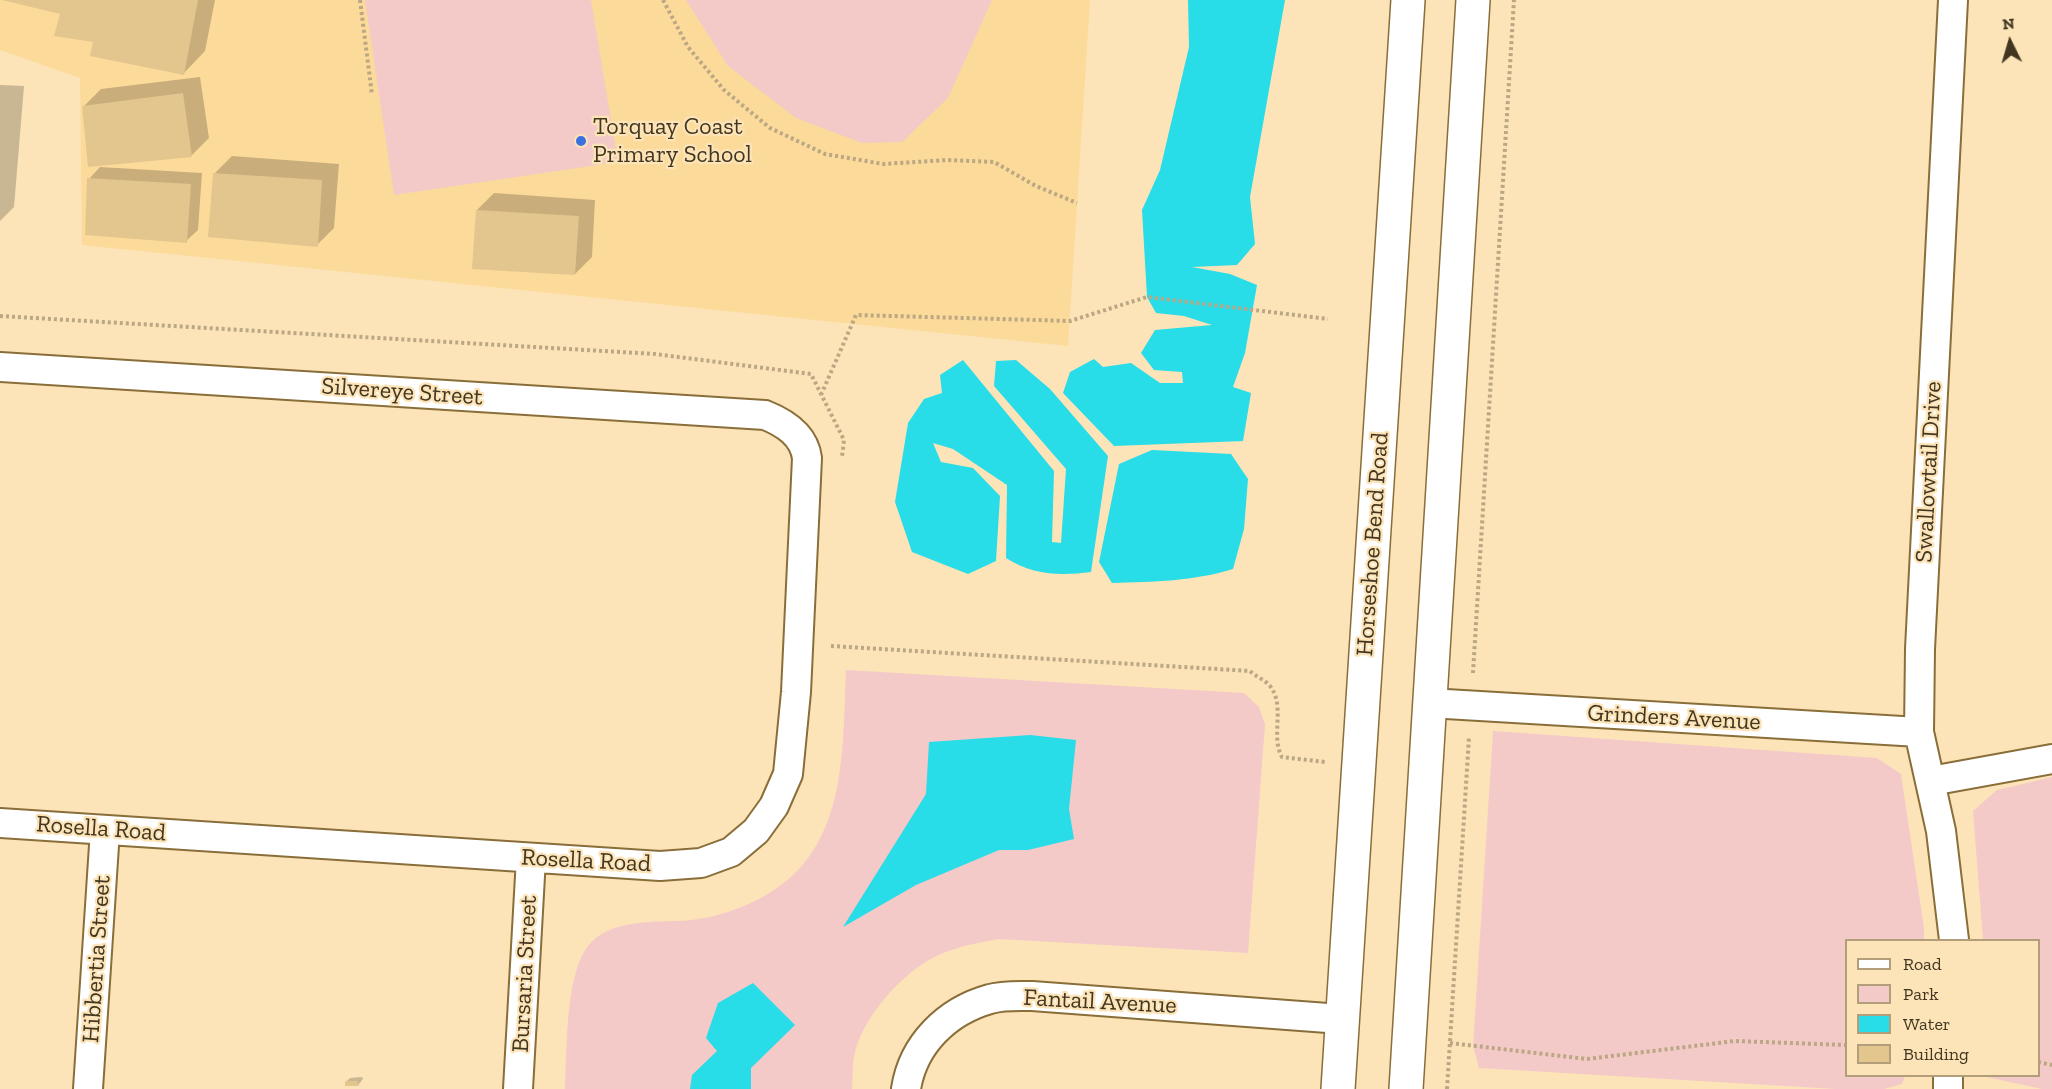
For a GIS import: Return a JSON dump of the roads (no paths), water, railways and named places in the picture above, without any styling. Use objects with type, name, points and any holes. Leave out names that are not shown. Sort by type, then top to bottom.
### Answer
[{"type":"street","name":"Horseshoe Bend Road","points":[[1338,1089],[1408,0]]},
{"type":"street","points":[[1406,1089],[1473,0]]},
{"type":"street","name":"Swallowtail Drive","points":[[1953,0],[1921,626],[1919,732],[1943,842],[1954,939]]},
{"type":"street","name":"Silvereye Street","points":[[0,368],[765,415],[780,421],[797,435]]},
{"type":"street","name":"Rosella Road","points":[[0,823],[660,866],[701,864],[731,852],[756,831],[774,806],[788,774],[795,714],[807,466],[806,447],[797,435]]},
{"type":"street","name":"Grinders Avenue","points":[[1429,703],[1919,732]]},
{"type":"street","points":[[1931,782],[2052,759]]},
{"type":"street","name":"Hibbertia Street","points":[[88,1089],[105,830]]},
{"type":"street","name":"Bursaria Street","points":[[518,1089],[531,858]]},
{"type":"street","name":"Fantail Avenue","points":[[906,1089],[908,1076],[923,1042],[952,1015],[991,999],[1032,996],[1341,1019]]},
{"type":"water","points":[[1188,0],[1285,0],[1250,197],[1255,244],[1237,265],[1192,267],[1230,274],[1257,285],[1245,353],[1233,387],[1251,393],[1243,441],[1114,446],[1063,393],[1070,372],[1094,359],[1103,367],[1131,363],[1160,383],[1183,383],[1182,372],[1154,370],[1141,353],[1155,330],[1212,325],[1184,316],[1156,313],[1147,297],[1142,210],[1160,170],[1189,47]]},
{"type":"water","points":[[963,360],[1054,471],[1052,542],[1061,543],[1066,469],[994,386],[996,361],[1016,360],[1050,389],[1108,456],[1091,572],[1047,573],[1026,568],[1006,558],[1007,485],[953,449],[933,443],[941,462],[973,468],[1000,496],[996,561],[968,574],[912,552],[895,502],[908,423],[924,399],[942,393],[940,375]]},
{"type":"water","points":[[1152,450],[1231,454],[1248,479],[1244,529],[1233,569],[1189,578],[1112,583],[1099,562],[1119,464]]},
{"type":"water","points":[[1030,735],[1076,740],[1069,809],[1074,839],[1028,850],[999,850],[916,885],[843,927],[926,794],[929,742]]},
{"type":"water","points":[[753,983],[795,1025],[751,1068],[751,1089],[690,1089],[692,1075],[717,1051],[706,1038],[718,1003]]},
{"type":"place","name":"Torquay Coast Primary School","points":[[581,141]]}]
